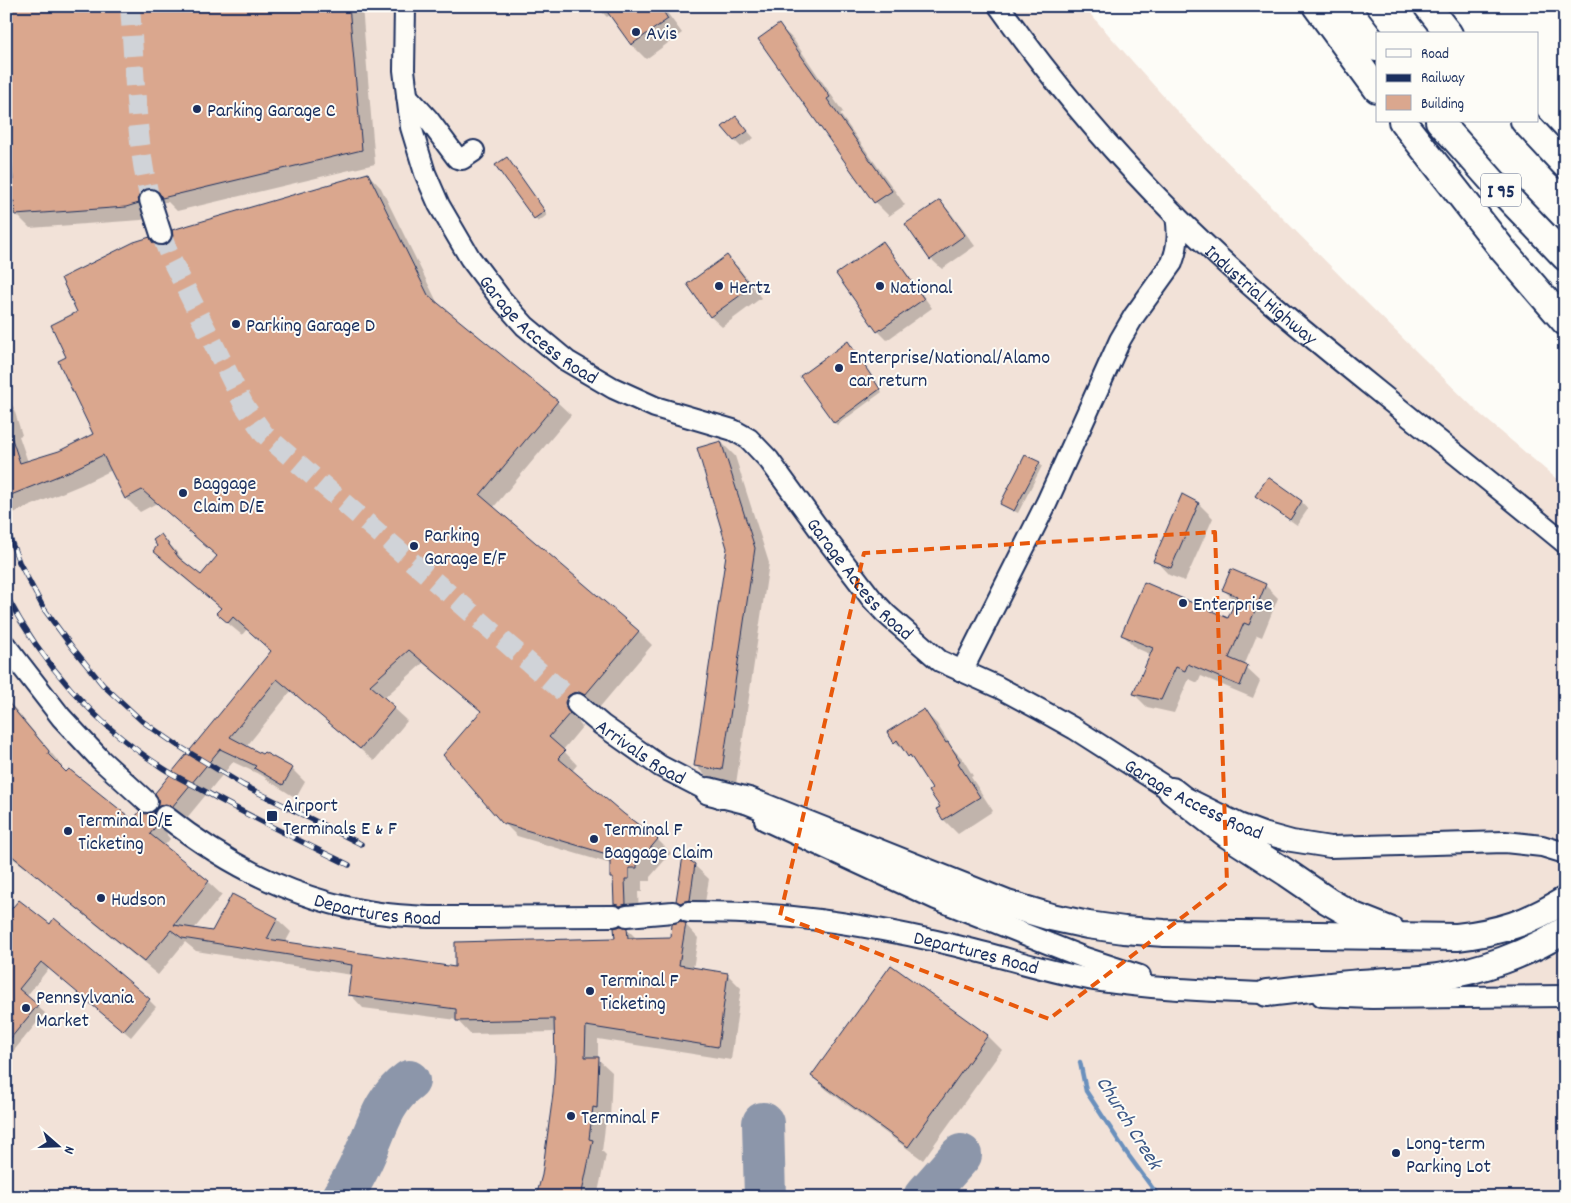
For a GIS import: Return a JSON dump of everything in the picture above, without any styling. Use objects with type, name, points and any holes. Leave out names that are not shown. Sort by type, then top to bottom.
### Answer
[{"type":"highway","points":[[1316,6],[1376,88]]},
{"type":"highway","points":[[1345,6],[1376,47]]},
{"type":"highway","points":[[1427,6],[1447,32]]},
{"type":"highway","points":[[1403,122],[1503,250],[1565,322]]},
{"type":"highway","name":"I 95","points":[[1440,122],[1495,184],[1565,256]]},
{"type":"highway","points":[[1525,122],[1565,164]]},
{"type":"highway","points":[[709,791],[749,802],[1008,904],[1068,921],[1105,928],[1150,932],[1457,937],[1480,934],[1522,923],[1565,900]]},
{"type":"highway","points":[[1172,791],[1228,835],[1341,909],[1379,927],[1417,937]]},
{"type":"highway","points":[[1267,993],[1438,977],[1485,966],[1521,953],[1565,930]]},
{"type":"street","name":"Garage Access Road","points":[[405,6],[404,70],[411,126],[420,156],[439,205],[470,258],[491,287],[511,311],[540,338],[568,361],[612,388],[655,407],[733,430],[749,439],[769,460],[826,540],[879,607],[940,661],[998,687],[1075,729],[1172,791],[1252,829],[1306,844],[1342,847],[1505,842],[1542,846],[1565,853]]},
{"type":"street","name":"Industrial Highway","points":[[999,6],[1034,54],[1084,114],[1176,216],[1245,281],[1337,358],[1565,542]]},
{"type":"street","points":[[407,96],[428,119],[457,158],[462,159],[474,151]]},
{"type":"street","points":[[150,200],[160,234]]},
{"type":"street","points":[[962,671],[1047,502],[1120,340],[1134,316],[1172,264],[1179,237],[1176,216]]},
{"type":"street","points":[[6,646],[43,696],[66,723],[101,760],[148,802]]},
{"type":"street","name":"Arrivals Road","points":[[577,704],[602,725],[675,775],[789,831],[958,908],[1113,968],[1200,990]]},
{"type":"street","name":"Departures Road","points":[[165,816],[232,862],[274,883],[315,898],[386,914],[422,917],[620,916],[681,912],[771,915],[824,920],[904,934],[1092,979],[1122,984],[1200,990],[1372,998],[1565,996]]},
{"type":"highlighted area","points":[[1215,532],[1227,883],[1049,1019],[780,916],[864,553]]},
{"type":"shaded area","points":[[6,6],[1083,6],[1174,108],[1365,301],[1480,414],[1565,486],[1565,1197],[6,1197]]},
{"type":"building","name":"Parking Garage C","points":[[6,6],[349,6],[362,150],[162,198],[158,191],[147,189],[141,192],[138,198],[139,203],[126,207],[15,215],[14,201],[6,202],[6,180],[13,180],[10,144],[6,145]]},
{"type":"building","name":"Avis","points":[[603,6],[660,6],[668,19],[631,45]]},
{"type":"building","points":[[779,24],[830,97],[827,99],[892,191],[874,203],[758,39]]},
{"type":"building","points":[[736,116],[748,131],[734,141],[722,127]]},
{"type":"building","points":[[507,157],[545,211],[534,219],[495,165]]},
{"type":"building","points":[[368,173],[428,295],[558,401],[480,495],[639,631],[585,695],[579,692],[568,696],[565,702],[566,708],[570,713],[549,737],[565,751],[558,758],[624,814],[658,839],[637,864],[637,868],[629,868],[629,879],[625,879],[626,904],[620,906],[614,904],[613,878],[610,878],[610,855],[502,823],[443,755],[481,711],[409,650],[370,685],[395,707],[360,749],[277,679],[230,737],[262,754],[264,752],[293,768],[283,785],[254,768],[256,766],[220,749],[172,807],[166,804],[157,808],[158,799],[155,793],[271,651],[233,617],[228,623],[216,613],[221,608],[153,551],[157,546],[153,540],[161,534],[179,558],[201,575],[217,556],[142,490],[125,499],[103,455],[68,472],[6,497],[6,430],[9,430],[20,463],[59,451],[93,434],[58,361],[66,357],[51,325],[77,312],[61,278],[134,242],[150,237],[153,243],[164,245],[170,242],[173,236],[172,230]]},
{"type":"building","points":[[940,200],[965,235],[930,260],[905,224]]},
{"type":"building","name":"National","points":[[883,241],[924,299],[877,332],[836,274]]},
{"type":"building","name":"Hertz","points":[[727,255],[752,287],[710,317],[687,284]]},
{"type":"building","name":"Enterprise/National/Alamo car return","points":[[848,341],[880,389],[834,423],[800,376]]},
{"type":"building","points":[[721,441],[755,548],[722,770],[694,766],[727,548],[697,448]]},
{"type":"building","points":[[1025,455],[1040,462],[1014,511],[1000,504]]},
{"type":"building","points":[[1268,477],[1302,501],[1290,520],[1255,496]]},
{"type":"building","points":[[1182,494],[1199,503],[1171,568],[1153,561]]},
{"type":"building","points":[[1231,569],[1266,584],[1249,625],[1244,623],[1229,658],[1248,666],[1240,686],[1188,664],[1185,671],[1176,667],[1161,700],[1133,694],[1153,648],[1121,635],[1144,582],[1228,618],[1237,596],[1222,590]]},
{"type":"building","points":[[6,700],[49,751],[48,754],[66,772],[69,769],[133,820],[140,811],[145,814],[155,811],[153,815],[157,825],[150,834],[209,881],[174,925],[212,931],[232,894],[278,918],[267,939],[455,967],[455,942],[615,938],[614,928],[621,926],[627,928],[628,938],[671,937],[672,924],[681,921],[686,923],[679,965],[728,973],[718,1047],[586,1026],[585,1057],[599,1057],[597,1108],[593,1107],[589,1139],[593,1140],[581,1197],[536,1197],[542,1175],[553,1094],[555,1061],[554,1019],[456,1021],[456,1009],[348,995],[352,965],[182,938],[171,930],[144,962],[6,851]]},
{"type":"building","points":[[924,709],[946,743],[948,742],[960,761],[958,763],[980,797],[943,820],[936,809],[940,807],[929,791],[932,789],[910,755],[908,757],[897,740],[894,743],[887,732]]},
{"type":"building","points":[[683,856],[695,864],[690,900],[680,903],[676,901]]},
{"type":"building","points":[[19,900],[50,924],[54,918],[150,999],[123,1031],[41,962],[19,989],[38,1005],[6,1044],[6,915]]},
{"type":"building","points":[[891,965],[988,1035],[908,1147],[811,1076]]},
{"type":"waterway","name":"Church Creek","points":[[1080,1062],[1086,1091],[1126,1152],[1159,1197]]},
{"type":"taxiway","points":[[342,1197],[357,1172],[385,1108],[409,1081]]},
{"type":"taxiway","points":[[763,1123],[765,1197]]},
{"type":"taxiway","points":[[924,1197],[961,1155]]},
{"type":"tunnel","points":[[130,6],[138,128],[150,200]]},
{"type":"tunnel","points":[[161,234],[170,257],[244,405],[264,434],[577,704]]},
{"type":"railway","points":[[6,528],[19,562],[44,609],[103,685],[142,721],[177,745],[243,785],[361,844]]},
{"type":"railway","points":[[6,595],[36,644],[71,689],[112,730],[134,748],[176,776],[349,865]]},
{"type":"place","name":"Avis","points":[[636,32]]},
{"type":"place","name":"Parking Garage C","points":[[197,109]]},
{"type":"place","name":"Hertz","points":[[719,286]]},
{"type":"place","name":"National","points":[[880,286]]},
{"type":"place","name":"Parking Garage D","points":[[236,324]]},
{"type":"place","name":"Enterprise/National/Alamo car return","points":[[839,368]]},
{"type":"place","name":"Baggage Claim D/E","points":[[183,493]]},
{"type":"place","name":"Parking Garage E/F","points":[[414,546]]},
{"type":"place","name":"Enterprise","points":[[1183,603]]},
{"type":"place","name":"Airport Terminals E & F","points":[[272,816]]},
{"type":"place","name":"Terminal D/E Ticketing","points":[[68,831]]},
{"type":"place","name":"Terminal F Baggage Claim","points":[[594,839]]},
{"type":"place","name":"Hudson","points":[[101,898]]},
{"type":"place","name":"Terminal F Ticketing","points":[[590,991]]},
{"type":"place","name":"Pennsylvania Market","points":[[26,1008]]},
{"type":"place","name":"Terminal F","points":[[571,1116]]},
{"type":"place","name":"Long-term Parking Lot","points":[[1396,1153]]}]
